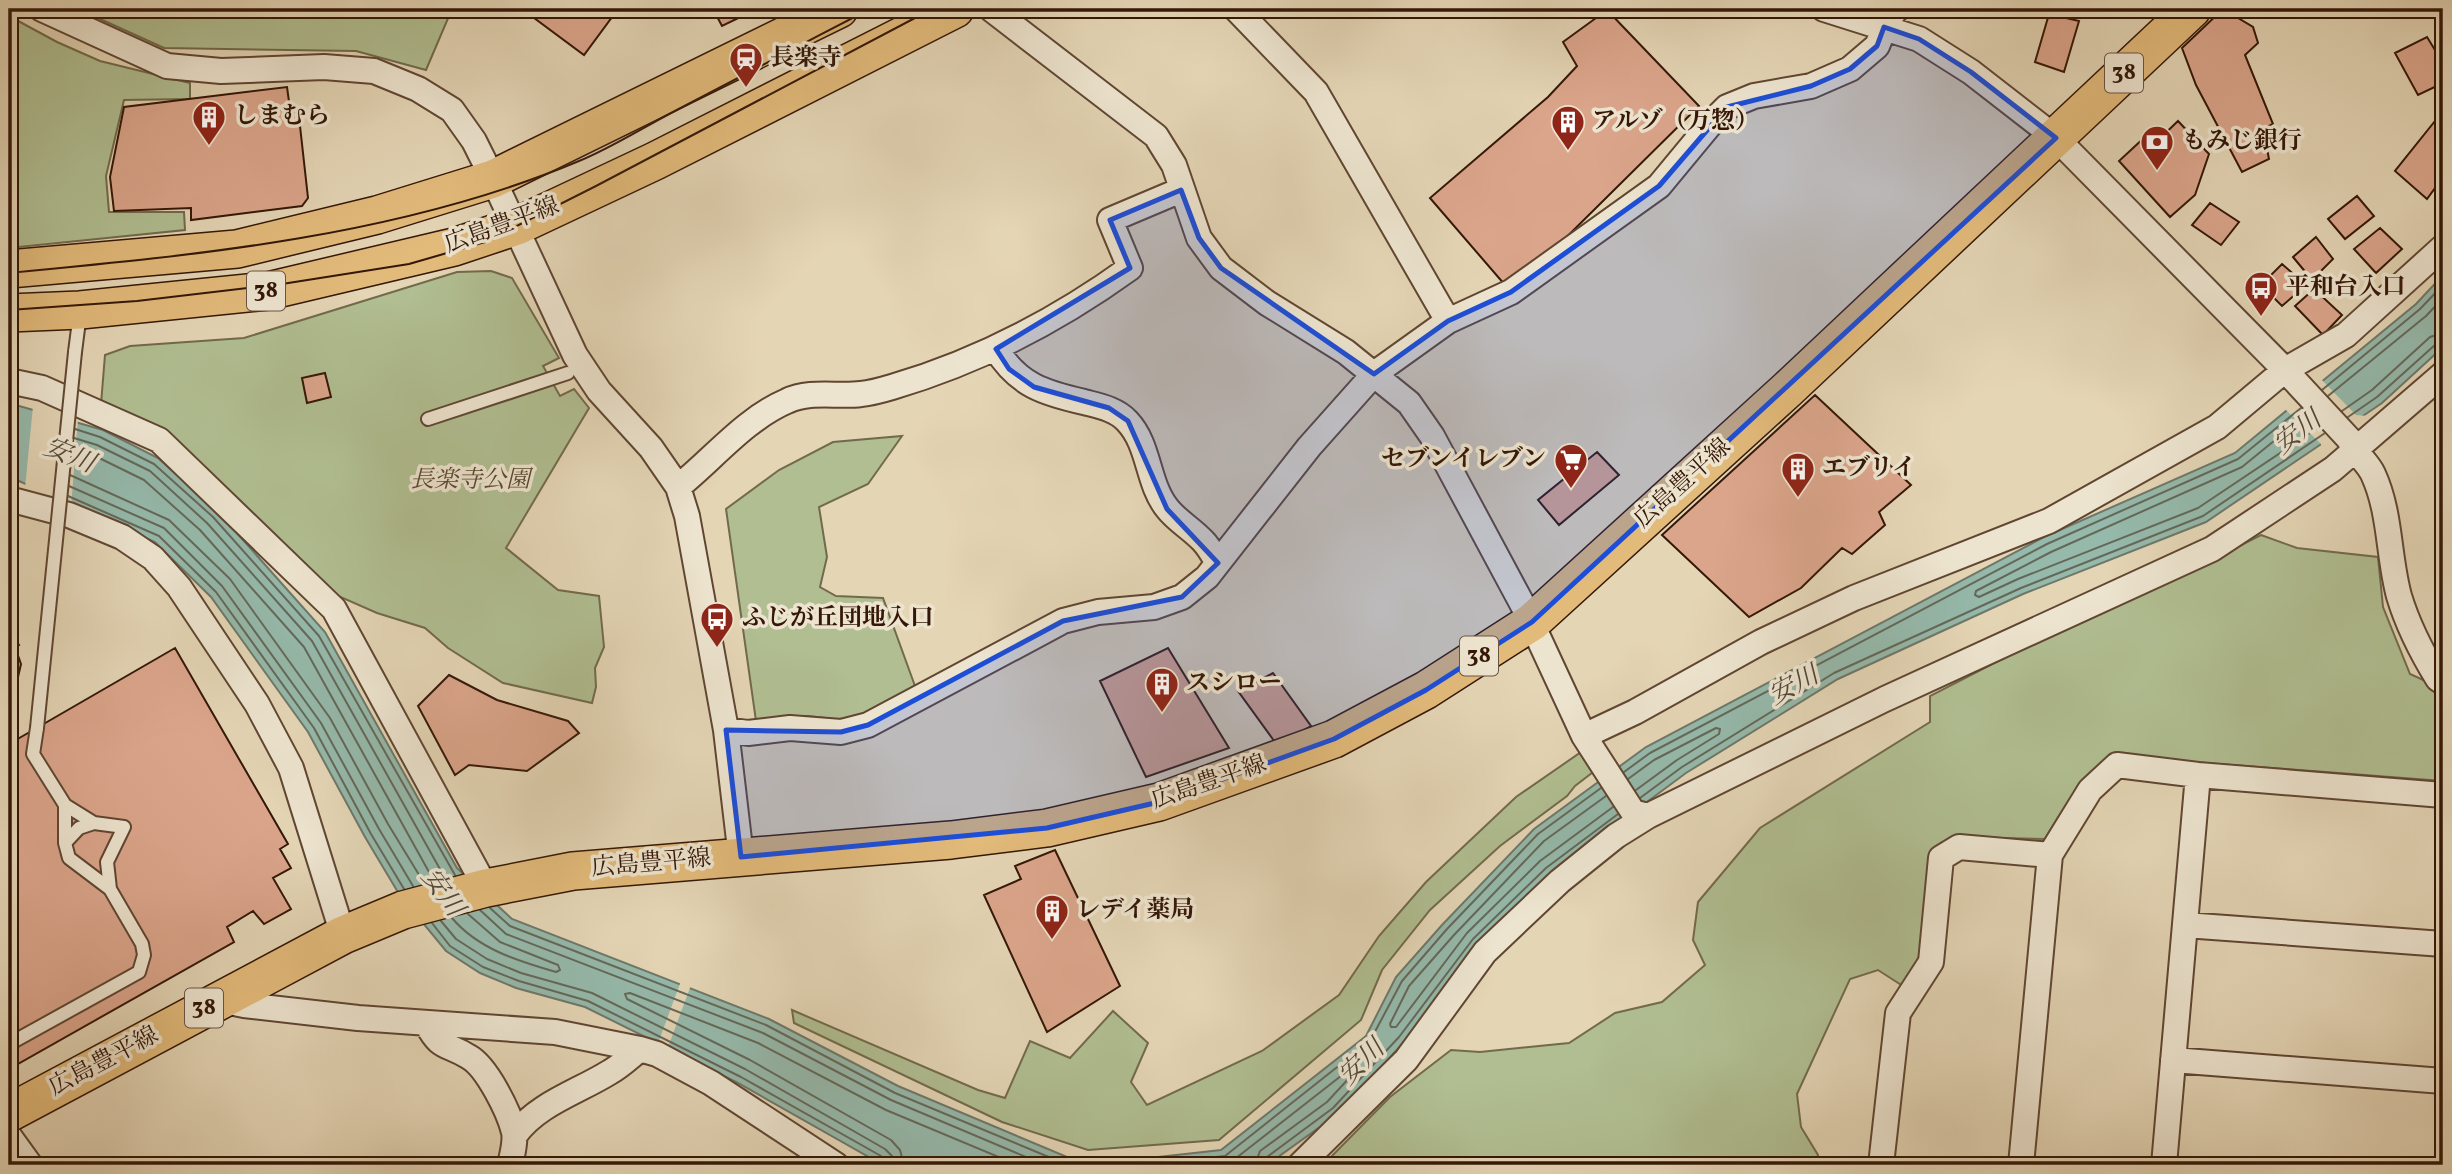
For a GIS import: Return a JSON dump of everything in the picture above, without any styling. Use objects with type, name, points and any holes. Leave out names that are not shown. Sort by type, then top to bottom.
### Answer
[{"type":"main road","name":"広島豊平線","points":[[9,269],[237,248],[377,215],[493,179],[839,9]]},
{"type":"main road","name":"広島豊平線","points":[[9,313],[80,310],[268,291],[454,247],[516,226],[667,155],[956,9]]},
{"type":"main road","name":"広島豊平線","points":[[9,1113],[343,935],[403,910],[486,888],[573,871],[951,840],[1047,828],[1159,802],[1334,739],[1426,690],[1532,622],[1777,398],[2192,9]]},
{"type":"street","points":[[42,9],[167,66],[221,71],[324,68],[374,71],[418,89],[452,110],[474,141],[575,355],[599,391],[651,448],[678,486],[687,516],[726,730],[741,857]]},
{"type":"street","points":[[991,9],[1156,136],[1174,165],[1199,238],[1221,268],[1268,303],[1346,352],[1409,403],[1432,436],[1532,622],[1587,739],[1640,814]]},
{"type":"street","points":[[1236,9],[1316,92],[1448,321]]},
{"type":"street","points":[[1824,9],[1891,18],[1971,72],[2056,138],[2287,372],[2372,473],[2388,525],[2399,594],[2418,646],[2438,679],[2443,682]]},
{"type":"street","points":[[726,730],[748,733],[790,728],[841,732],[868,725],[1063,621],[1098,612],[1154,607],[1182,597],[1207,578],[1309,447],[1374,374],[1448,321],[1511,292],[1659,186],[1727,107],[1754,96],[1811,86],[1850,69],[1877,47],[1891,18]]},
{"type":"street","points":[[678,486],[746,427],[788,400],[814,395],[862,394],[893,387],[996,349],[1093,294],[1130,268],[1110,220],[1181,190]]},
{"type":"street","points":[[1587,739],[1761,642],[1854,598],[2049,521],[2217,427],[2287,372],[2346,335],[2443,247]]},
{"type":"street","points":[[996,349],[1009,369],[1034,387],[1064,398],[1108,408],[1128,421],[1145,453],[1154,486],[1167,509],[1203,540],[1218,562]]},
{"type":"street","points":[[1300,1165],[1406,1059],[1485,952],[1560,881],[1640,814],[2211,549],[2333,469],[2351,445],[2443,374]]},
{"type":"street","points":[[9,382],[42,388],[159,440],[334,609],[486,888]]},
{"type":"street","points":[[9,499],[69,515],[122,537],[153,558],[178,587],[257,704],[291,768],[343,935]]},
{"type":"street","points":[[2021,1165],[2050,855],[2090,790],[2117,765],[2198,775],[2443,795]]},
{"type":"street","points":[[2164,1165],[2198,775]]},
{"type":"street","points":[[1881,1165],[1898,1013],[1931,962],[1941,858],[1959,847],[2050,855]]},
{"type":"street","points":[[2185,925],[2443,944]]},
{"type":"street","points":[[219,1000],[244,1005],[427,1024],[494,1026],[555,1032],[640,1049],[657,1054],[711,1083],[836,1165]]},
{"type":"street","points":[[427,1024],[435,1041],[472,1058],[485,1073],[502,1104],[514,1135],[510,1165]]},
{"type":"street","points":[[514,1135],[524,1123],[555,1102],[622,1065],[640,1049]]},
{"type":"street","points":[[2173,1060],[2443,1081]]},
{"type":"street","points":[[9,1136],[30,1165]]},
{"type":"lane","points":[[80,310],[33,754],[65,805],[93,823],[124,827],[107,862],[97,869],[82,870]]},
{"type":"lane","points":[[429,419],[568,373]]},
{"type":"lane","points":[[65,805],[65,842],[69,858],[110,889]]},
{"type":"lane","points":[[65,842],[79,828],[93,823]]},
{"type":"lane","points":[[9,1044],[139,972],[144,955],[142,944],[110,889],[107,862]]},
{"type":"highlighted area","points":[[1884,27],[1919,39],[1971,72],[2056,138],[1532,622],[1426,690],[1334,739],[1159,802],[1047,828],[741,857],[726,730],[841,732],[868,725],[1063,621],[1182,597],[1218,563],[1167,509],[1128,421],[1109,408],[1034,387],[1009,369],[996,349],[1130,268],[1110,220],[1181,190],[1199,238],[1221,268],[1374,374],[1448,321],[1511,292],[1659,186],[1727,107],[1811,86],[1850,69],[1877,46]]},
{"type":"green space","points":[[78,9],[452,9],[426,70],[356,51],[164,48]]},
{"type":"green space","points":[[9,16],[100,61],[190,83],[190,99],[124,100],[106,176],[109,212],[184,212],[185,230],[9,248]]},
{"type":"green space","name":"長楽寺公園","points":[[491,271],[512,278],[559,358],[543,366],[560,396],[574,389],[589,408],[506,548],[558,590],[599,596],[604,647],[595,668],[596,687],[592,703],[503,683],[448,648],[425,628],[377,613],[329,592],[101,404],[105,355],[130,346],[244,338],[457,272]]},
{"type":"green space","points":[[902,436],[868,484],[819,507],[827,557],[820,587],[836,596],[883,598],[915,686],[872,712],[843,720],[808,716],[756,721],[726,509],[779,470],[833,442]]},
{"type":"green space","points":[[2261,535],[2297,548],[2378,557],[2383,607],[2410,674],[2443,689],[2443,781],[2193,762],[2119,753],[2095,772],[2077,792],[2045,839],[1959,837],[1926,939],[1906,988],[1878,970],[1850,979],[1797,1094],[1801,1127],[1818,1155],[1816,1165],[1323,1165],[1390,1097],[1451,1050],[1480,1052],[1569,1043],[1615,1013],[1662,1002],[1705,965],[1693,940],[1698,902],[1760,828],[1930,722],[1930,696],[2047,636],[2166,583]]},
{"type":"green space","points":[[1584,750],[1597,769],[1567,796],[1500,846],[1430,910],[1382,970],[1361,1020],[1219,1140],[1088,1150],[1002,1122],[794,1023],[792,1010],[978,1090],[1005,1098],[1030,1041],[1070,1058],[1113,1011],[1148,1043],[1131,1082],[1147,1105],[1262,1051],[1339,995],[1379,936],[1426,882],[1516,797]]},
{"type":"water","name":"安川","points":[[2443,275],[2443,347],[2382,403],[2206,522],[2023,594],[1838,679],[1686,773],[1551,873],[1478,944],[1405,1041],[1338,1114],[1267,1165],[1086,1165],[1221,1150],[1366,1036],[1396,977],[1534,829],[1646,747],[2044,537],[2235,453],[2416,304]]},
{"type":"water","name":"安川","points":[[9,403],[103,430],[158,458],[218,512],[325,632],[457,868],[512,919],[769,1019],[898,1086],[1086,1165],[883,1165],[738,1083],[585,1007],[516,988],[480,973],[446,951],[399,894],[308,732],[211,597],[155,542],[19,481],[9,480]]},
{"type":"pier","points":[[2320,378],[2356,415],[2369,416],[2321,449],[2321,444],[2284,408]]},
{"type":"pier","points":[[33,406],[78,419],[71,508],[25,488]]},
{"type":"pier","points":[[681,981],[691,985],[667,1050],[657,1046]]},
{"type":"building","points":[[522,9],[618,9],[584,55]]},
{"type":"building","points":[[713,9],[757,9],[722,26]]},
{"type":"building","points":[[2223,9],[2253,27],[2258,43],[2245,55],[2273,124],[2263,129],[2269,159],[2242,172],[2196,85],[2182,48]]},
{"type":"building","name":"アルゾ（万惣）","points":[[1607,10],[1699,106],[1511,292],[1430,198],[1548,97],[1577,66],[1563,42]]},
{"type":"building","points":[[2049,14],[2079,21],[2064,72],[2035,62]]},
{"type":"building","points":[[2427,37],[2443,63],[2443,83],[2418,95],[2395,53]]},
{"type":"building","name":"しまむら","points":[[287,87],[290,109],[299,117],[308,198],[302,206],[191,220],[191,208],[114,211],[110,177],[124,107]]},
{"type":"building","points":[[2443,111],[2443,177],[2427,199],[2395,171]]},
{"type":"building","points":[[2178,121],[2209,154],[2195,195],[2170,217],[2119,161],[2145,137],[2153,145]]},
{"type":"building","points":[[2357,196],[2374,216],[2345,239],[2328,219]]},
{"type":"building","points":[[2210,203],[2239,222],[2221,245],[2192,225]]},
{"type":"building","points":[[2380,228],[2402,249],[2376,273],[2354,249]]},
{"type":"building","points":[[2316,237],[2333,259],[2312,280],[2293,257]]},
{"type":"building","points":[[2282,264],[2306,285],[2282,306],[2261,285]]},
{"type":"building","points":[[2314,289],[2342,315],[2323,335],[2295,306]]},
{"type":"building","points":[[325,373],[331,397],[307,403],[302,378]]},
{"type":"building","name":"エブリイ","points":[[1815,395],[1911,485],[1879,512],[1885,525],[1852,554],[1842,548],[1801,588],[1749,617],[1662,535]]},
{"type":"building","points":[[1597,452],[1619,475],[1559,525],[1538,500]]},
{"type":"building","points":[[9,627],[19,645],[15,647],[21,664],[16,686],[9,693]]},
{"type":"building","points":[[175,648],[288,844],[280,849],[291,868],[273,878],[291,909],[264,924],[253,911],[227,927],[234,942],[9,1069],[9,744]]},
{"type":"building","name":"スシロー","points":[[1168,648],[1229,748],[1146,777],[1100,681]]},
{"type":"building","points":[[1273,673],[1311,726],[1277,745],[1238,691]]},
{"type":"building","points":[[449,675],[497,700],[568,721],[579,733],[527,771],[469,765],[455,775],[418,706]]},
{"type":"building","name":"レデイ薬局","points":[[1055,850],[1120,986],[1047,1032],[984,895],[1021,879],[1015,866]]},
{"type":"tram line","points":[[9,273],[153,258],[298,238],[371,225],[442,208],[511,187],[603,150],[870,9]]},
{"type":"tram line","points":[[9,310],[137,301],[282,284],[409,264],[485,242],[932,9]]},
{"type":"place","name":"長楽寺","points":[[746,89]]},
{"type":"place","name":"しまむら","points":[[209,147]]},
{"type":"place","name":"アルゾ（万惣）","points":[[1568,152]]},
{"type":"place","name":"もみじ銀行","points":[[2157,172]]},
{"type":"place","name":"平和台入口","points":[[2261,318]]},
{"type":"place","name":"セブンイレブン","points":[[1571,490]]},
{"type":"place","name":"エブリイ","points":[[1798,499]]},
{"type":"place","name":"ふじが丘団地入口","points":[[717,649]]},
{"type":"place","name":"スシロー","points":[[1162,714]]},
{"type":"place","name":"レデイ薬局","points":[[1052,941]]}]
